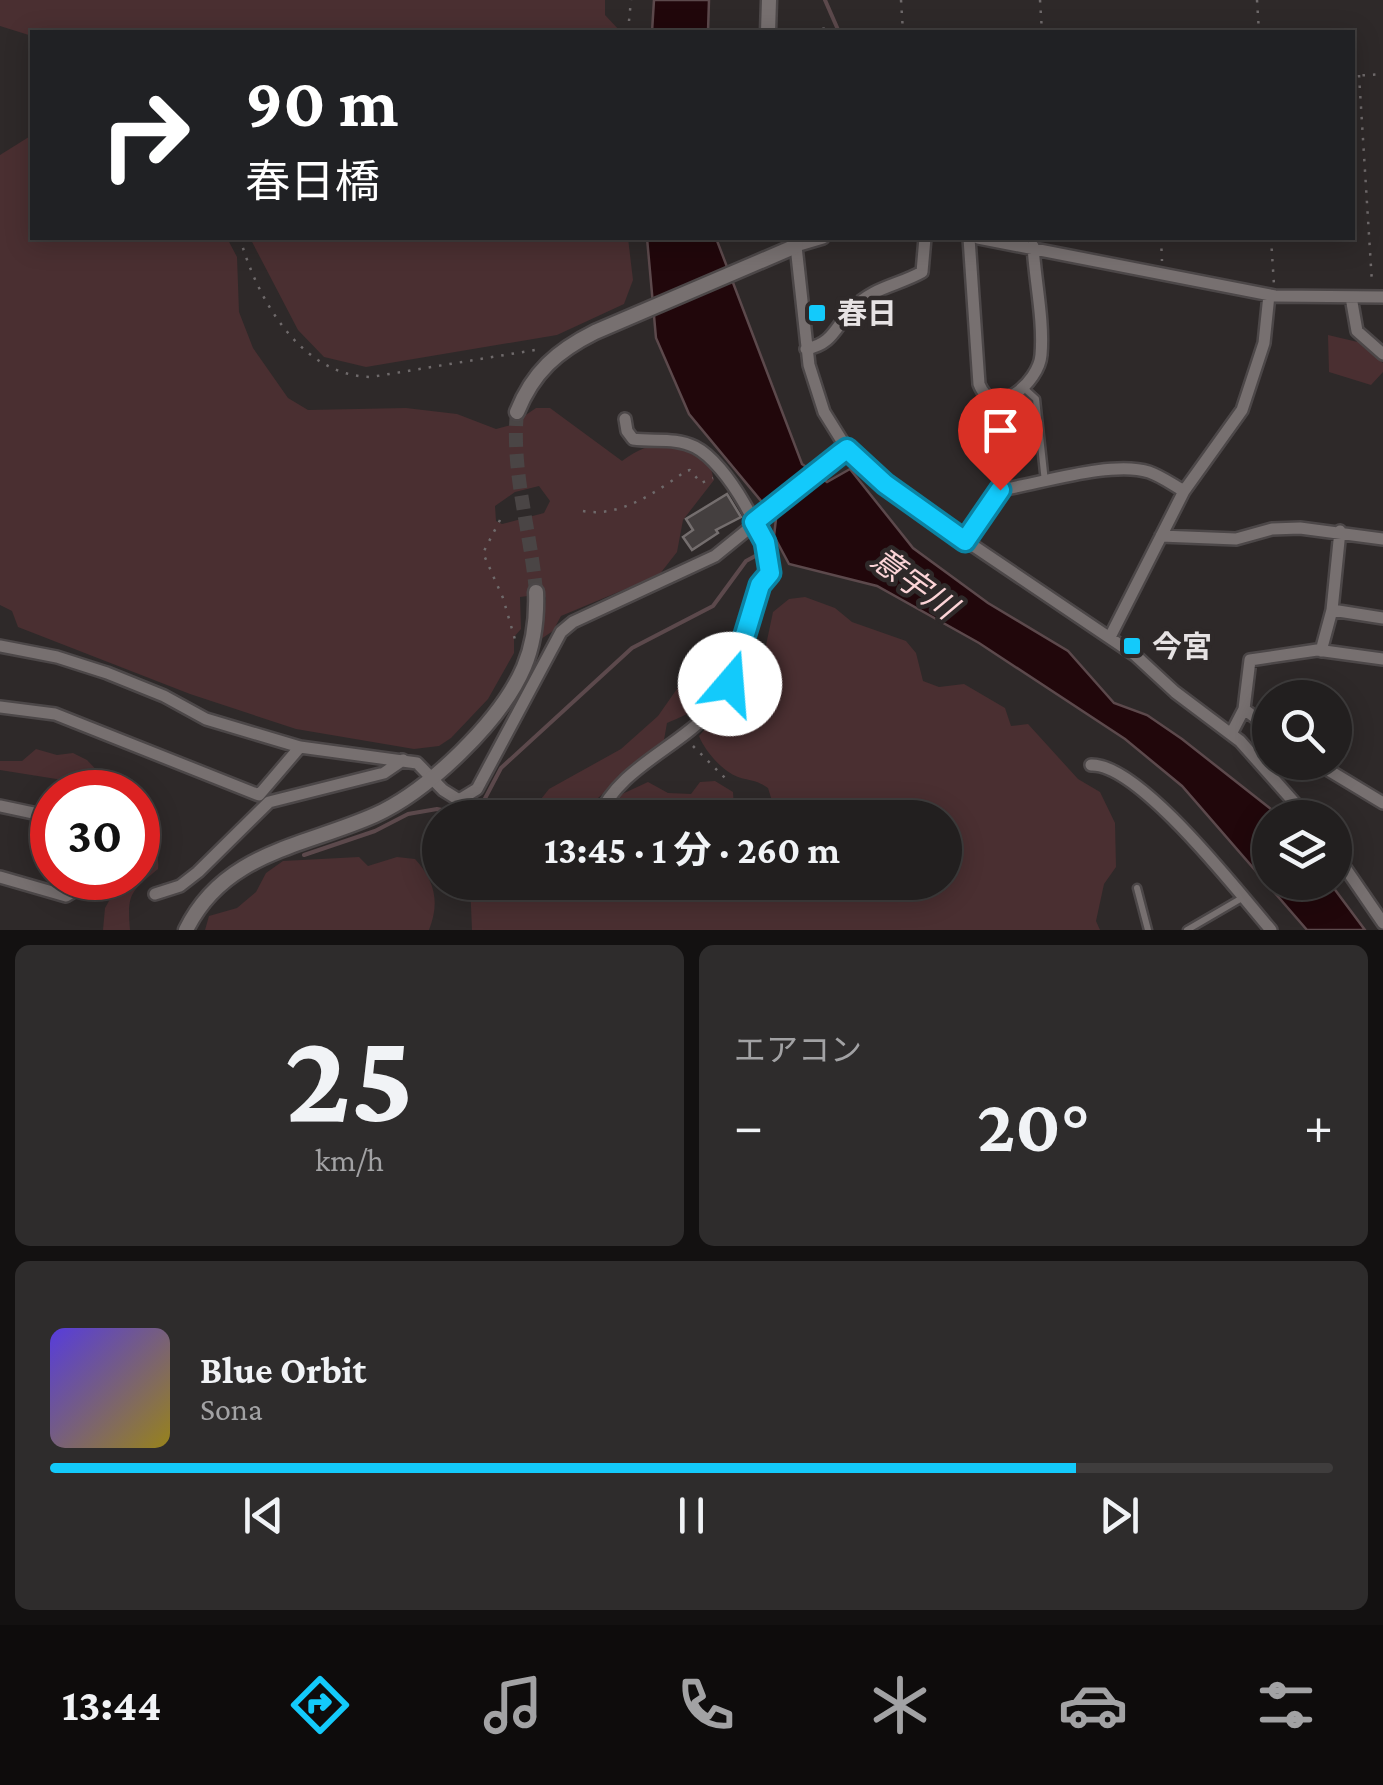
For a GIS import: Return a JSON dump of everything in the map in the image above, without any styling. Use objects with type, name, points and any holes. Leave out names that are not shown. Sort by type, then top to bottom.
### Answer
[{"type":"street","points":[[768,30],[769,0]]},
{"type":"street","points":[[806,349],[830,341],[848,313],[882,286],[922,272],[925,240]]},
{"type":"street","points":[[969,240],[980,388],[991,397],[1012,398],[1025,389],[1042,358],[1032,246]]},
{"type":"street","points":[[992,240],[1272,296],[1378,297]]},
{"type":"street","points":[[517,412],[528,386],[551,359],[578,340],[792,244],[806,349],[824,412],[844,452],[965,541],[1110,636],[1231,734],[1292,800]]},
{"type":"street","points":[[1110,636],[1184,492],[1245,402],[1268,328],[1272,296]]},
{"type":"street","points":[[1351,298],[1357,331],[1383,354]]},
{"type":"street","points":[[611,800],[628,776],[712,709],[730,684],[760,585],[770,573],[765,542],[756,520],[726,478],[696,448],[666,439],[634,438],[626,432],[625,419]]},
{"type":"street","points":[[0,646],[58,656],[164,696],[206,719],[300,748],[417,763],[450,797],[469,798],[561,632],[572,622],[715,556],[844,452]]},
{"type":"street","points":[[965,541],[1000,490],[1105,471],[1145,471],[1184,492]]},
{"type":"street","points":[[1161,536],[1236,539],[1272,529],[1383,538]]},
{"type":"street","points":[[1322,651],[1332,610],[1340,532]]},
{"type":"street","points":[[186,930],[212,891],[242,866],[274,850],[380,813],[432,777],[493,714],[515,684],[529,653],[536,592]]},
{"type":"street","points":[[1332,610],[1383,618]]},
{"type":"street","points":[[1231,734],[1244,709],[1250,660],[1322,651],[1383,659]]},
{"type":"street","points":[[0,707],[56,714],[266,798],[384,773],[404,760]]},
{"type":"street","points":[[1244,709],[1252,715]]},
{"type":"street","points":[[160,893],[180,886],[198,872],[266,798],[300,748]]},
{"type":"street","points":[[1091,765],[1100,765],[1116,774],[1174,819],[1272,930]]},
{"type":"street","points":[[1346,780],[1383,802]]},
{"type":"street","points":[[0,806],[30,813]]},
{"type":"street","points":[[0,877],[30,886]]},
{"type":"street","points":[[1352,878],[1383,923]]},
{"type":"lane","points":[[1025,389],[1036,399],[1045,482]]},
{"type":"lane","points":[[1137,888],[1148,930]]},
{"type":"lane","points":[[1187,930],[1244,898]]},
{"type":"path","points":[[629,21],[630,0]]},
{"type":"path","points":[[900,0],[903,30]]},
{"type":"path","points":[[1040,0],[1042,30]]},
{"type":"path","points":[[1257,0],[1259,30]]},
{"type":"path","points":[[821,30],[830,28]]},
{"type":"path","points":[[1355,76],[1383,74]]},
{"type":"path","points":[[1359,75],[1378,297]]},
{"type":"path","points":[[241,240],[260,288],[281,322],[314,360],[327,367],[371,377],[536,348],[551,359]]},
{"type":"path","points":[[1159,275],[1160,240]]},
{"type":"path","points":[[1271,240],[1272,296]]},
{"type":"path","points":[[583,512],[611,510],[645,498],[690,470],[701,482],[726,478]]},
{"type":"path","points":[[500,520],[483,553],[503,598],[517,646],[529,653]]},
{"type":"path","points":[[683,733],[728,781]]},
{"type":"shaded area","points":[[0,0],[605,0],[605,15],[619,30],[30,30],[30,35],[0,26]]},
{"type":"shaded area","points":[[30,136],[30,240],[228,240],[237,257],[239,312],[253,348],[288,398],[308,410],[406,408],[457,414],[496,429],[511,425],[536,408],[550,408],[622,461],[645,448],[675,446],[709,462],[714,480],[683,520],[677,552],[659,575],[561,616],[553,631],[541,639],[546,598],[543,594],[520,597],[521,629],[514,637],[514,653],[488,699],[439,746],[414,749],[296,729],[190,694],[18,627],[12,611],[0,605],[0,155]],"holes":[[[539,486],[550,501],[544,513],[502,524],[496,521],[495,506],[515,492]]]},
{"type":"shaded area","points":[[251,240],[628,240],[633,280],[624,304],[557,335],[366,367],[324,357],[298,330]]},
{"type":"shaded area","points":[[1328,335],[1362,343],[1383,363],[1383,372],[1371,385],[1329,372]]},
{"type":"shaded area","points":[[805,597],[835,608],[852,622],[906,641],[916,653],[923,681],[939,687],[964,684],[1005,708],[1011,726],[1028,724],[1078,779],[1100,792],[1115,823],[1116,867],[1104,884],[1096,921],[1100,930],[472,930],[471,900],[962,900],[962,800],[772,800],[768,788],[726,770],[702,742],[699,736],[739,691],[752,683],[762,664],[773,612],[789,599]]},
{"type":"shaded area","points":[[714,666],[725,672],[718,691],[704,705],[667,723],[664,740],[596,800],[540,800],[549,789],[621,749],[658,716],[679,686]]},
{"type":"shaded area","points":[[36,749],[57,755],[73,753],[96,770],[30,770],[30,775],[0,770],[0,761],[22,761]]},
{"type":"shaded area","points":[[715,781],[733,792],[734,800],[618,800],[620,795],[648,782],[668,793],[691,794],[700,782]]},
{"type":"shaded area","points":[[359,857],[368,866],[397,857],[415,859],[422,868],[422,900],[434,900],[429,930],[205,930],[209,916],[237,908],[256,892],[266,873],[283,861]]},
{"type":"shaded area","points":[[110,900],[131,900],[130,930],[103,930]]},
{"type":"water","points":[[654,0],[709,0],[708,30],[652,30]]},
{"type":"water","name":"意宇川","points":[[647,240],[717,240],[802,464],[827,482],[850,469],[913,548],[988,603],[1068,651],[1114,703],[1147,715],[1259,800],[1252,800],[1252,867],[1182,786],[1125,739],[979,643],[877,586],[789,564],[774,536],[776,519],[689,414],[656,338]]},
{"type":"water","points":[[1281,900],[1343,900],[1365,930],[1307,930]]},
{"type":"building","points":[[727,494],[741,517],[716,530],[718,533],[692,550],[683,537],[693,530],[686,519]]},
{"type":"waterway","points":[[825,0],[838,30]]},
{"type":"waterway","points":[[304,855],[375,831],[408,814],[437,809],[458,813],[481,806],[501,768],[632,648],[713,606],[746,561],[759,554]]},
{"type":"tunnel","points":[[517,412],[519,480],[536,592]]},
{"type":"place","name":"春日","points":[[817,313]]},
{"type":"place","name":"今宮","points":[[1132,646]]},
{"type":"route","points":[[730,684],[760,585],[770,573],[765,542],[754,522],[840,454],[847,449],[904,499],[965,541],[1000,490]]}]
